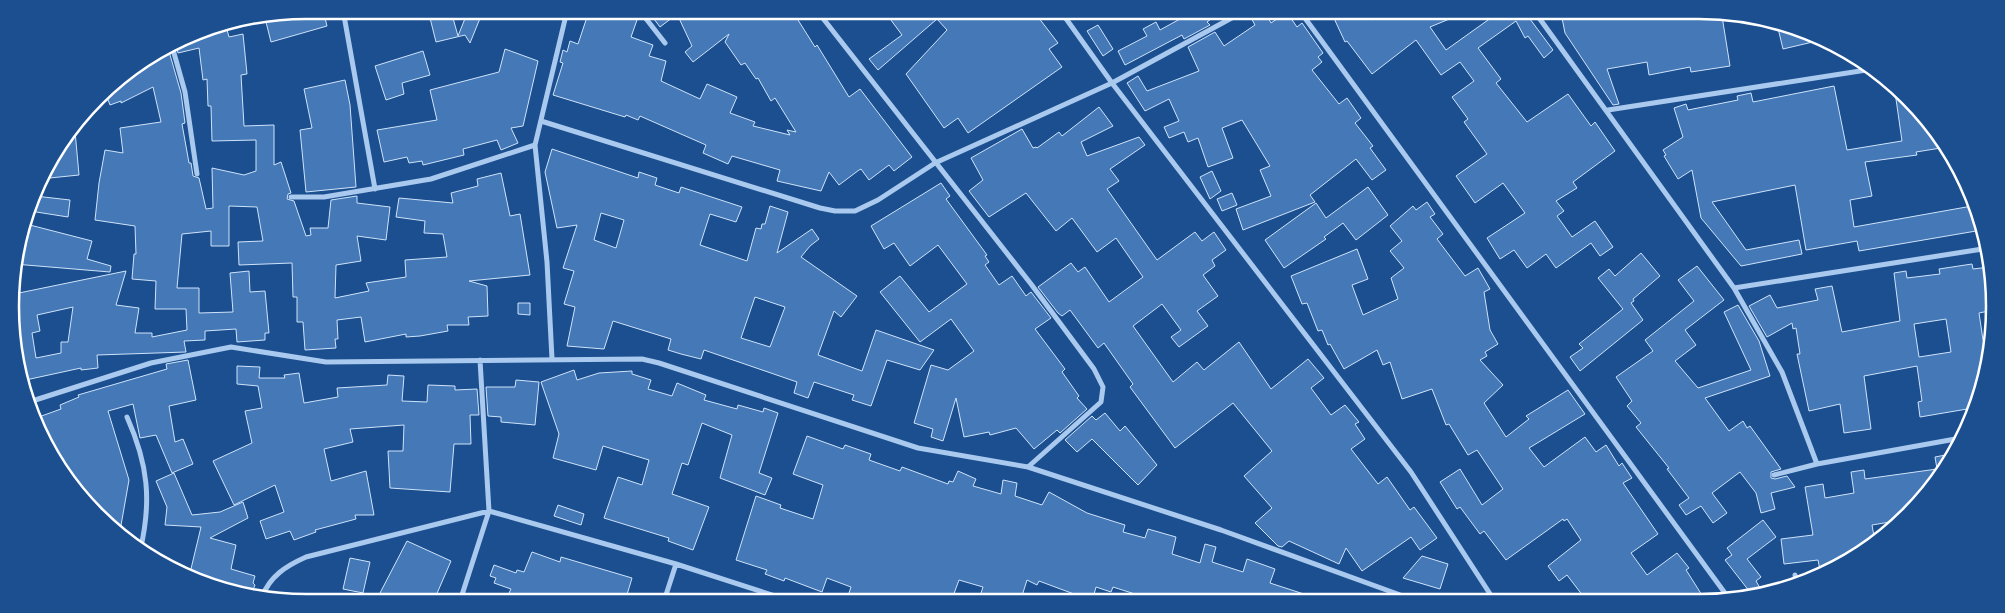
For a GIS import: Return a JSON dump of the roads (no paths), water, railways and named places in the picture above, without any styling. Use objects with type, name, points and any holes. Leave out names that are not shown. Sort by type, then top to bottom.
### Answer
[{"type":"street","points":[[345,19],[375,189]]},
{"type":"street","points":[[552,358],[547,262],[535,145],[565,19]]},
{"type":"street","points":[[646,19],[665,43]]},
{"type":"street","points":[[823,19],[934,163],[1031,284],[1094,369],[1103,387],[1101,402],[1028,467]]},
{"type":"street","points":[[1066,19],[1112,83],[1411,472],[1490,594]]},
{"type":"street","points":[[541,121],[835,211],[855,210],[878,200],[934,163],[1112,83],[1230,19]]},
{"type":"street","points":[[1306,19],[1725,593]]},
{"type":"street","points":[[1540,19],[1608,110],[1734,288],[1782,372],[1817,464]]},
{"type":"street","points":[[173,51],[185,92],[196,174]]},
{"type":"street","points":[[1608,110],[1863,71]]},
{"type":"street","points":[[291,197],[324,197],[450,175],[535,145]]},
{"type":"street","points":[[1734,288],[1981,249]]},
{"type":"street","points":[[34,400],[150,363],[231,347],[326,362],[552,358],[642,359],[918,448],[1028,467],[1220,530],[1397,594]]},
{"type":"street","points":[[462,594],[488,511],[480,360]]},
{"type":"street","points":[[127,417],[140,447],[145,467],[148,499],[142,543]]},
{"type":"street","points":[[1774,475],[1817,464],[1954,439]]},
{"type":"street","points":[[265,591],[275,575],[289,564],[306,557],[488,511],[676,564],[769,594]]},
{"type":"street","points":[[666,594],[676,564]]}]
